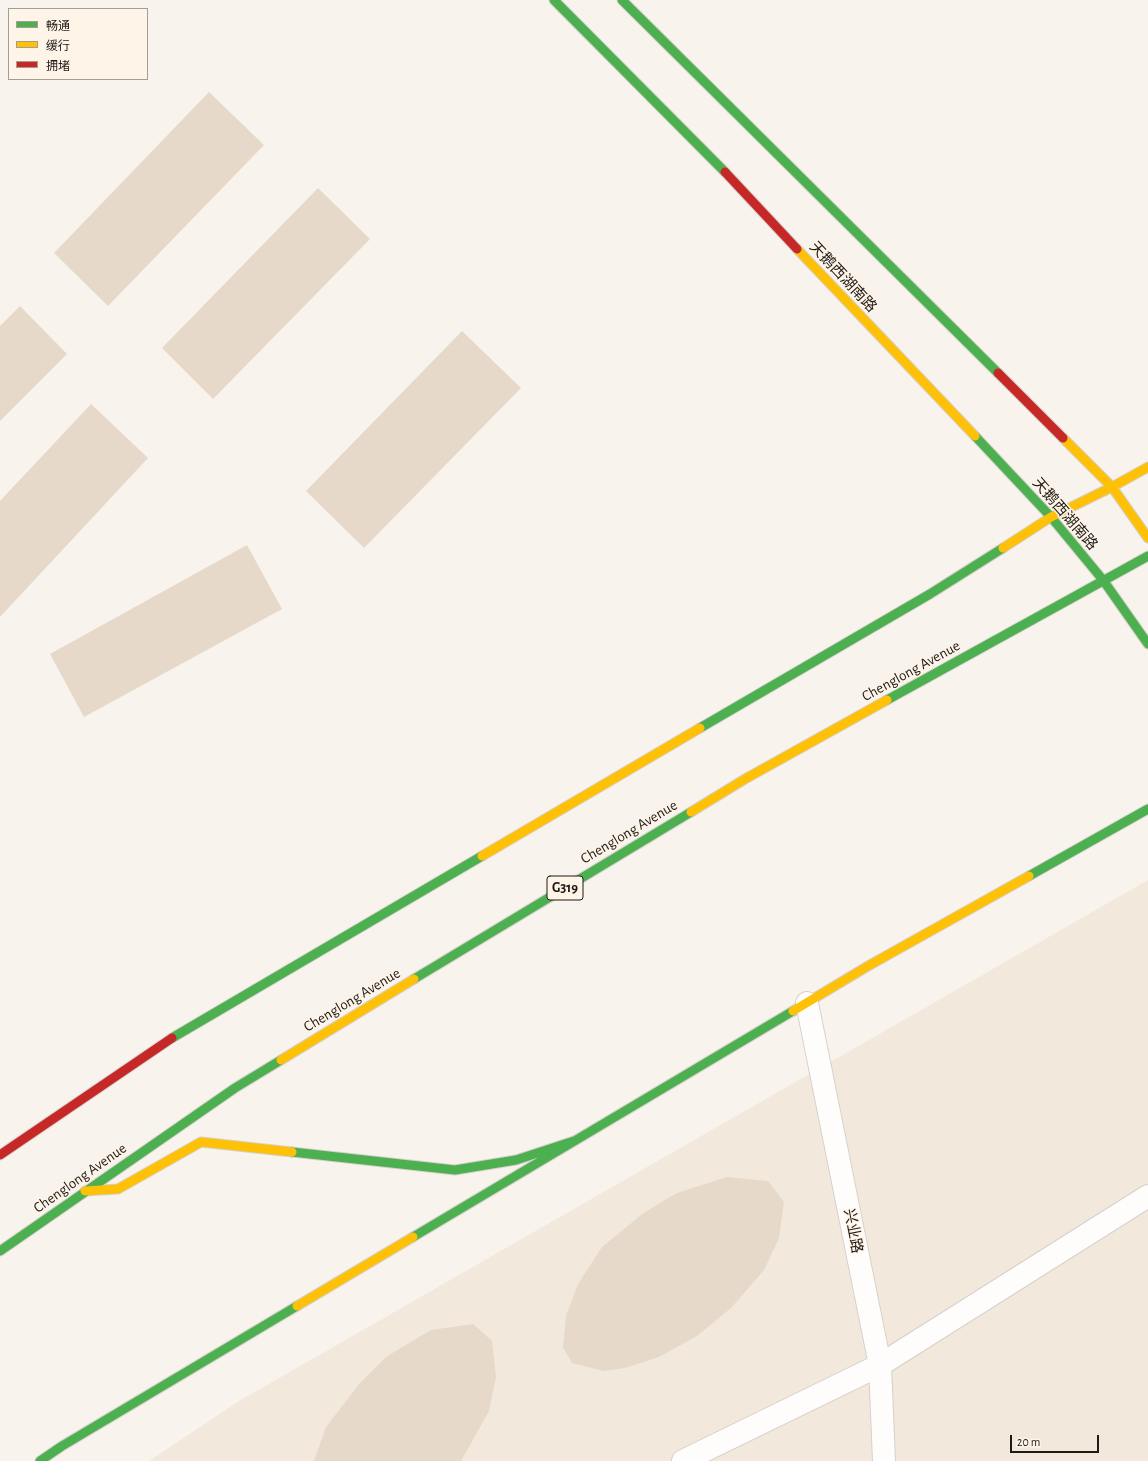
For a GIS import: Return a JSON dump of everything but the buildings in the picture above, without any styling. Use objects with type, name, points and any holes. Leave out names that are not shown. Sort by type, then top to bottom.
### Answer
[{"type":"main road","name":"天鹅西湖南路","points":[[554,0],[704,150],[1051,517],[1103,580],[1148,644]]},
{"type":"main road","points":[[622,0],[1112,487],[1148,538]]},
{"type":"main road","points":[[0,1155],[166,1041],[930,594],[1051,517],[1112,487],[1148,467]]},
{"type":"main road","name":"Chenglong Avenue","points":[[0,1251],[235,1088],[745,779],[1148,556]]},
{"type":"main road","points":[[40,1461],[69,1442],[868,966],[1148,809]]},
{"type":"main road","points":[[86,1191],[118,1189],[201,1142],[455,1170],[516,1160],[574,1142]]},
{"type":"street","name":"兴业路","points":[[807,1003],[880,1365],[884,1461]]},
{"type":"street","points":[[683,1461],[880,1365],[1148,1196]]},
{"type":"shaded area","points":[[1148,880],[1148,1461],[149,1461],[239,1401]]},
{"type":"traffic: fast","points":[[554,0],[725,172]]},
{"type":"traffic: fast","points":[[622,0],[998,373]]},
{"type":"traffic: fast","points":[[975,436],[1051,517],[1103,580],[1148,644]]},
{"type":"traffic: fast","points":[[700,728],[930,594],[1003,548]]},
{"type":"traffic: fast","points":[[887,700],[1148,556]]},
{"type":"traffic: fast","points":[[1029,876],[1148,809]]},
{"type":"traffic: fast","points":[[414,979],[691,812]]},
{"type":"traffic: fast","points":[[172,1038],[482,856]]},
{"type":"traffic: fast","points":[[413,1237],[793,1011]]},
{"type":"traffic: fast","points":[[0,1251],[235,1088],[281,1060]]},
{"type":"traffic: fast","points":[[292,1152],[455,1170],[516,1160],[574,1141]]},
{"type":"traffic: fast","points":[[40,1461],[62,1446],[297,1306]]},
{"type":"traffic: slow","points":[[797,249],[975,436]]},
{"type":"traffic: slow","points":[[1063,438],[1112,487],[1148,538]]},
{"type":"traffic: slow","points":[[1003,548],[1051,517],[1112,487],[1148,467]]},
{"type":"traffic: slow","points":[[691,812],[745,779],[887,700]]},
{"type":"traffic: slow","points":[[482,856],[700,728]]},
{"type":"traffic: slow","points":[[793,1011],[868,966],[1029,876]]},
{"type":"traffic: slow","points":[[281,1060],[414,979]]},
{"type":"traffic: slow","points":[[85,1191],[118,1189],[201,1142],[292,1152]]},
{"type":"traffic: slow","points":[[297,1306],[413,1237]]},
{"type":"traffic: jam","points":[[725,172],[797,249]]},
{"type":"traffic: jam","points":[[998,373],[1063,438]]},
{"type":"traffic: jam","points":[[0,1155],[172,1038]]}]
